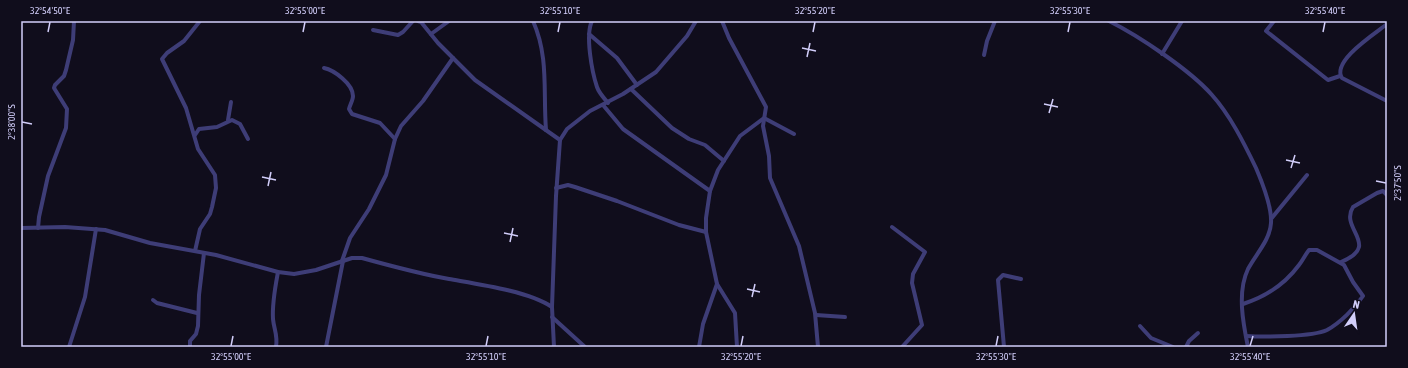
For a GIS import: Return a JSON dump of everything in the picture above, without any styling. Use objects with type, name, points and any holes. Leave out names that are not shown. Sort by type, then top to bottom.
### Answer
[{"type":"street","points":[[38,228],[48,176],[66,128],[67,109],[54,88],[64,76],[66,70],[73,40],[74,21]]},
{"type":"street","points":[[195,251],[200,229],[210,214],[216,182],[214,170],[198,149],[186,108],[162,59],[166,53],[184,41],[200,21]]},
{"type":"street","points":[[373,30],[398,35],[403,32],[413,21]]},
{"type":"street","points":[[418,21],[421,22],[475,80],[560,140]]},
{"type":"street","points":[[431,34],[449,21]]},
{"type":"street","points":[[533,21],[542,49],[545,66],[544,111],[546,130]]},
{"type":"street","points":[[592,21],[589,34],[597,88],[623,129],[710,191]]},
{"type":"street","points":[[554,347],[552,307],[556,188],[560,140],[567,129],[594,108],[606,104],[656,72],[687,36],[696,21]]},
{"type":"street","points":[[722,21],[729,38],[765,102],[766,107],[763,133],[768,148],[771,185],[786,212],[799,246],[816,315],[818,347]]},
{"type":"street","points":[[984,55],[986,42],[995,21]]},
{"type":"street","points":[[1108,21],[1162,54],[1205,88],[1220,106],[1247,149],[1261,180],[1271,219],[1271,225],[1244,281],[1243,304],[1248,347]]},
{"type":"street","points":[[1162,54],[1182,21]]},
{"type":"street","points":[[1274,21],[1266,31],[1273,38],[1307,61],[1328,80],[1340,76],[1387,101]]},
{"type":"street","points":[[1340,76],[1340,68],[1350,53],[1387,24]]},
{"type":"street","points":[[589,34],[617,58],[637,85]]},
{"type":"street","points":[[326,347],[342,261],[350,238],[369,208],[386,175],[395,139],[405,119],[423,101],[453,58]]},
{"type":"street","points":[[324,68],[333,71],[350,87],[353,97],[349,109],[352,114],[380,123],[395,139]]},
{"type":"street","points":[[631,89],[672,128],[689,139],[705,145],[724,161]]},
{"type":"street","points":[[228,120],[231,102]]},
{"type":"street","points":[[764,118],[794,134]]},
{"type":"street","points":[[737,347],[735,313],[717,284],[706,232],[710,191],[713,179],[740,136],[764,118]]},
{"type":"street","points":[[194,135],[199,129],[217,128],[228,120],[236,121],[248,139]]},
{"type":"street","points":[[1271,219],[1306,175]]},
{"type":"street","points":[[556,188],[568,185],[575,187],[617,201],[679,225],[706,232]]},
{"type":"street","points":[[1341,262],[1354,256],[1359,250],[1360,243],[1350,218],[1353,207],[1376,193],[1383,191],[1387,195]]},
{"type":"street","points":[[892,227],[925,252],[913,274],[912,283],[922,325],[902,347]]},
{"type":"street","points":[[21,228],[105,230],[150,243],[195,251],[278,272],[294,274],[316,270],[342,261],[362,258],[449,279],[484,284],[539,300],[552,307]]},
{"type":"street","points":[[69,347],[84,297],[96,229]]},
{"type":"street","points":[[1243,304],[1259,299],[1274,289],[1293,272],[1309,250],[1317,250],[1341,262],[1347,269],[1349,277],[1363,296],[1338,322],[1325,330],[1294,336],[1246,336]]},
{"type":"street","points":[[190,347],[190,341],[197,330],[197,313],[204,253]]},
{"type":"street","points":[[276,347],[277,334],[274,327],[273,304],[278,272]]},
{"type":"street","points":[[1004,347],[998,280],[1003,275],[1021,278]]},
{"type":"street","points":[[699,347],[703,324],[717,284]]},
{"type":"street","points":[[153,300],[157,303],[197,313]]},
{"type":"street","points":[[816,315],[845,317]]},
{"type":"street","points":[[552,317],[585,347]]},
{"type":"street","points":[[1140,326],[1151,338],[1173,347]]},
{"type":"street","points":[[1186,347],[1189,341],[1198,333]]}]
